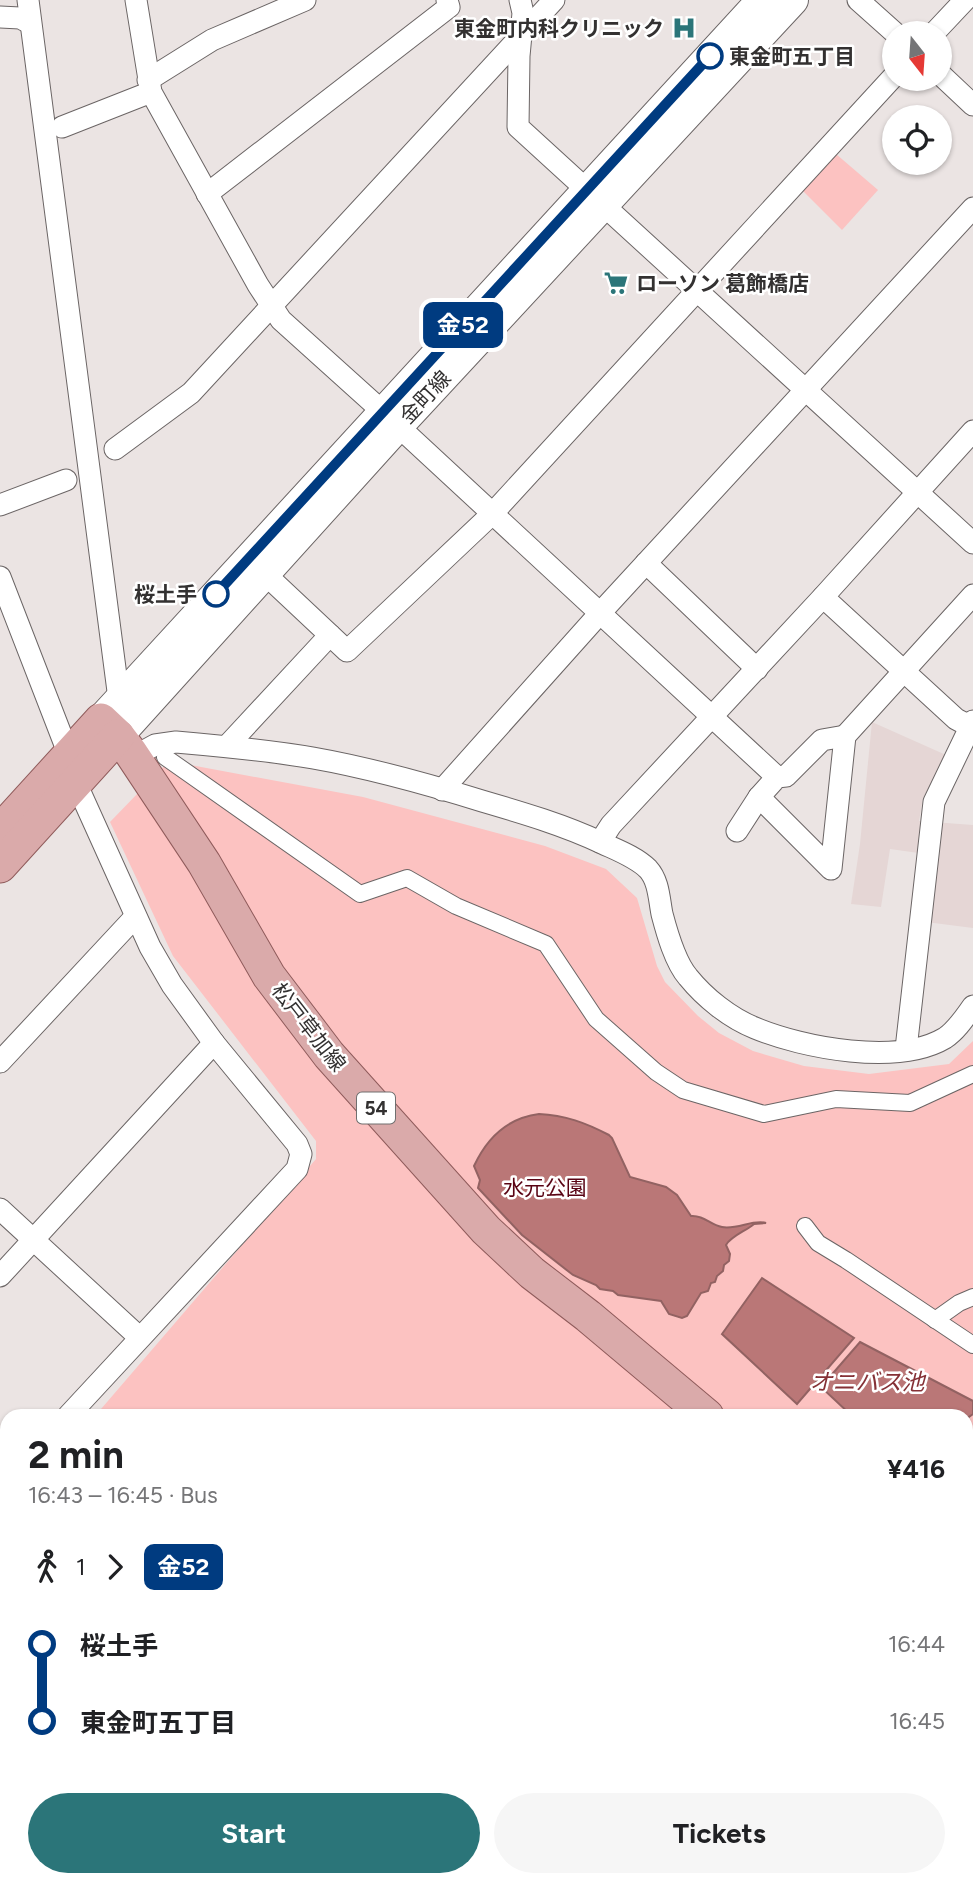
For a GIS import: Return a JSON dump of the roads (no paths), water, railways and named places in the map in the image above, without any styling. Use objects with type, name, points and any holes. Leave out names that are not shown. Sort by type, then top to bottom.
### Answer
[{"type":"main road","name":"金町線","points":[[595,197],[762,0]]},
{"type":"main road","name":"金町線","points":[[127,734],[390,419],[595,197],[793,0]]},
{"type":"main road","name":"金町線","points":[[127,734],[265,574],[390,419]]},
{"type":"main road","points":[[0,831],[73,769],[127,734]]},
{"type":"main road","name":"松戸草加線","points":[[127,734],[269,976],[328,1055],[486,1230],[532,1273],[699,1409]]},
{"type":"main road","points":[[0,866],[73,769]]},
{"type":"street","points":[[28,0],[127,734],[360,894],[407,878],[456,906],[546,944],[596,1019],[656,1072],[682,1090],[764,1114],[836,1099],[910,1103],[973,1074]]},
{"type":"street","points":[[136,0],[150,86],[207,194],[281,320],[777,777]]},
{"type":"street","points":[[62,127],[150,86],[212,40],[305,0]]},
{"type":"street","points":[[207,194],[449,7],[447,0]]},
{"type":"street","points":[[520,0],[523,13],[519,56],[519,127],[973,543]]},
{"type":"street","points":[[115,449],[191,393],[554,0]]},
{"type":"street","points":[[858,0],[882,21]]},
{"type":"street","points":[[945,21],[965,0]]},
{"type":"street","points":[[0,17],[20,18],[30,23]]},
{"type":"street","points":[[952,85],[973,105]]},
{"type":"street","points":[[265,574],[347,651],[492,514],[882,89]]},
{"type":"street","points":[[442,789],[973,208]]},
{"type":"street","points":[[600,842],[611,825],[973,431]]},
{"type":"street","points":[[0,505],[66,480]]},
{"type":"street","points":[[646,563],[757,669]]},
{"type":"street","points":[[0,577],[73,769],[135,917],[172,985],[214,1043],[297,1144],[301,1153],[297,1169],[74,1409]]},
{"type":"street","points":[[737,831],[759,797],[777,777],[786,776],[822,740],[845,736],[973,595]]},
{"type":"street","points":[[823,597],[956,719],[972,725],[934,802],[906,1049]]},
{"type":"street","points":[[227,746],[330,635]]},
{"type":"street","points":[[127,734],[155,745],[168,743],[227,746],[324,760],[442,789],[547,821],[600,842],[638,861],[648,870],[654,878],[663,917],[686,976],[726,1012],[753,1028],[821,1048],[883,1052],[943,1039],[973,1006]]},
{"type":"street","points":[[759,797],[831,869],[845,736]]},
{"type":"street","points":[[0,1062],[135,917]]},
{"type":"street","points":[[0,1276],[214,1043]]},
{"type":"street","points":[[0,1209],[139,1337]]},
{"type":"street","points":[[805,1226],[818,1243],[973,1345]]},
{"type":"street","points":[[935,1320],[959,1303],[973,1297]]},
{"type":"water","points":[[539,1114],[575,1120],[609,1135],[630,1177],[666,1187],[677,1195],[691,1216],[722,1227],[756,1222],[766,1223],[754,1224],[728,1242],[726,1245],[730,1254],[729,1261],[724,1265],[723,1271],[715,1282],[711,1283],[708,1291],[701,1293],[687,1316],[682,1318],[669,1314],[661,1301],[618,1295],[613,1291],[600,1289],[573,1275],[522,1235],[478,1188],[480,1180],[474,1166],[492,1138],[517,1120]]},
{"type":"water","points":[[762,1278],[854,1338],[797,1404],[722,1334]]},
{"type":"water","name":"オニバス池","points":[[860,1342],[973,1401],[973,1409],[845,1409],[821,1387]]},
{"type":"place","name":"東金町内科クリニック","points":[[684,28]]},
{"type":"place","name":"東金町五丁目","points":[[710,56]]},
{"type":"place","name":"ローソン 葛飾橋店","points":[[616,283]]},
{"type":"place","name":"桜土手","points":[[216,594]]},
{"type":"park label","name":"水元公園","points":[[545,1187]]}]
